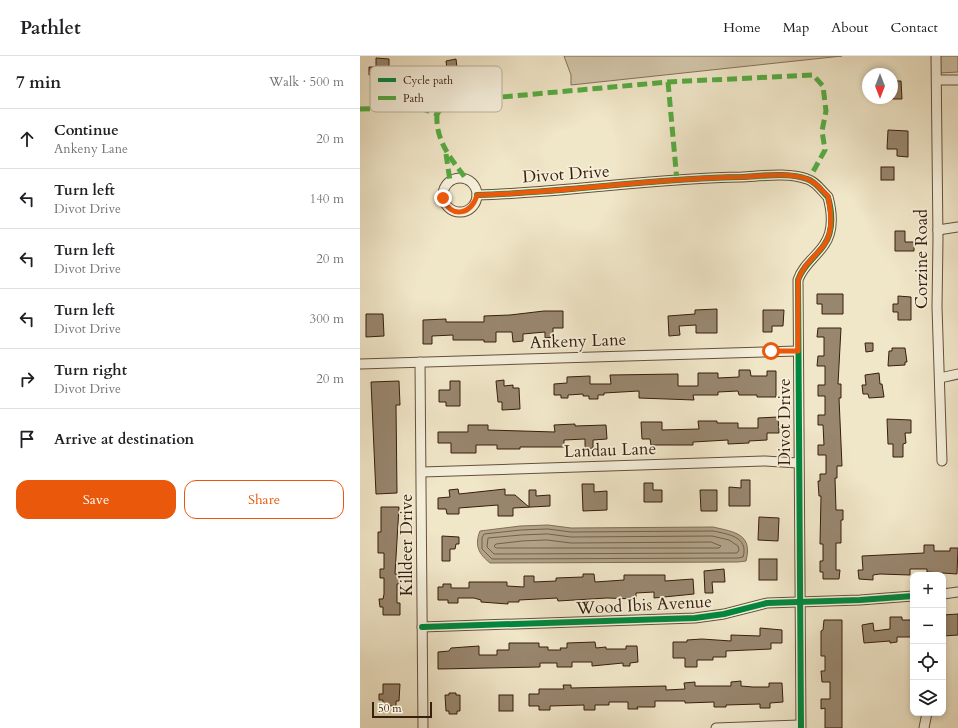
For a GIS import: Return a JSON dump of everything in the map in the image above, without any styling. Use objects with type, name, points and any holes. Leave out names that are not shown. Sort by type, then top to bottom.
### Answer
[{"type":"street","name":"Corzine Road","points":[[936,56],[936,170],[938,230],[937,308],[942,461]]},
{"type":"street","points":[[937,80],[958,80]]},
{"type":"street","name":"Divot Drive","points":[[477,195],[522,194],[717,177],[776,176],[809,179],[828,196],[831,224],[829,236],[824,245],[801,272],[798,280],[800,726]]},
{"type":"street","points":[[938,230],[958,228]]},
{"type":"street","name":"Ankeny Lane","points":[[360,364],[798,351]]},
{"type":"street","name":"Killdeer Drive","points":[[420,362],[423,728]]},
{"type":"street","points":[[940,378],[958,374]]},
{"type":"street","name":"Landau Lane","points":[[422,472],[766,461],[798,463]]},
{"type":"street","points":[[946,594],[958,592]]},
{"type":"street","name":"Wood Ibis Avenue","points":[[422,627],[695,618],[724,614],[756,604],[910,596]]},
{"type":"street","points":[[924,728],[927,716]]},
{"type":"street","points":[[716,728],[800,726]]},
{"type":"shaded area","points":[[564,56],[842,56],[571,85],[571,75]]},
{"type":"shaded area","points":[[940,56],[958,56],[958,72],[940,73]]},
{"type":"water","points":[[548,525],[571,528],[713,527],[735,533],[744,540],[747,545],[746,561],[490,563],[480,553],[477,541],[480,531],[520,526]]},
{"type":"building","points":[[376,58],[389,59],[389,66],[376,66]]},
{"type":"building","points":[[456,59],[457,66],[447,66],[446,61]]},
{"type":"building","points":[[898,81],[901,81],[902,99],[898,99]]},
{"type":"building","points":[[888,130],[908,131],[908,157],[897,156],[897,149],[887,149]]},
{"type":"building","points":[[881,167],[894,167],[894,180],[881,180]]},
{"type":"building","points":[[895,231],[905,231],[905,242],[914,242],[914,251],[895,251]]},
{"type":"building","points":[[817,294],[843,294],[843,314],[822,314],[822,304],[817,304]]},
{"type":"building","points":[[898,296],[911,297],[911,320],[898,320],[898,312],[893,312],[893,304],[898,304]]},
{"type":"building","points":[[717,309],[717,333],[696,333],[696,325],[679,326],[680,335],[669,336],[668,316],[695,314],[695,310]]},
{"type":"building","points":[[763,310],[784,310],[783,326],[772,326],[772,332],[763,332]]},
{"type":"building","points":[[544,311],[563,311],[563,328],[553,328],[553,337],[545,338],[545,332],[523,334],[523,341],[513,342],[512,332],[496,332],[496,342],[484,342],[484,340],[453,340],[453,335],[432,336],[432,344],[423,344],[423,320],[446,319],[446,322],[484,322],[484,316]]},
{"type":"building","points":[[366,314],[383,314],[384,336],[366,337]]},
{"type":"building","points":[[818,328],[841,328],[838,384],[841,384],[841,398],[839,398],[842,466],[837,466],[837,478],[835,478],[836,510],[843,510],[843,520],[841,520],[841,543],[836,543],[836,570],[840,570],[839,579],[823,579],[823,572],[820,572],[820,561],[823,561],[823,544],[820,544],[821,496],[819,496],[818,481],[820,481],[820,474],[826,474],[826,455],[818,455],[818,445],[824,445],[823,425],[818,425],[818,415],[825,415],[825,396],[818,396],[818,385],[825,385],[825,366],[817,366],[818,356],[824,356],[824,337],[817,337]]},
{"type":"building","points":[[865,343],[873,343],[873,351],[866,352]]},
{"type":"building","points":[[892,348],[905,348],[907,362],[905,362],[905,365],[888,366],[889,351],[892,351]]},
{"type":"building","points":[[739,370],[750,370],[751,376],[767,376],[767,371],[776,371],[776,397],[739,395],[738,391],[718,392],[718,395],[693,395],[694,400],[639,398],[639,391],[604,393],[604,395],[598,395],[598,399],[589,399],[589,396],[583,396],[583,394],[568,395],[568,398],[561,398],[561,395],[554,395],[554,384],[567,383],[567,377],[590,376],[590,384],[611,384],[610,375],[678,374],[678,386],[698,386],[698,373],[718,373],[718,378],[739,377]]},
{"type":"building","points":[[879,373],[880,384],[882,384],[884,397],[869,398],[868,394],[863,394],[862,385],[866,385],[865,375]]},
{"type":"building","points":[[504,380],[504,386],[513,385],[513,388],[519,388],[520,409],[502,410],[502,402],[498,402],[496,381]]},
{"type":"building","points":[[399,381],[400,405],[396,405],[397,493],[376,494],[371,382]]},
{"type":"building","points":[[450,381],[460,381],[460,406],[446,406],[446,402],[439,402],[439,390],[450,390]]},
{"type":"building","points":[[778,417],[779,433],[767,433],[767,440],[749,441],[749,443],[728,444],[728,440],[693,442],[693,445],[651,445],[650,439],[642,439],[641,422],[662,422],[662,430],[699,429],[698,421],[738,423],[738,428],[758,428],[758,418]]},
{"type":"building","points":[[887,419],[911,420],[911,433],[905,433],[906,443],[903,444],[903,457],[893,457],[893,444],[888,444]]},
{"type":"building","points":[[575,424],[575,426],[606,425],[607,439],[593,440],[593,448],[585,449],[585,439],[564,440],[564,447],[520,447],[520,449],[497,449],[497,445],[476,445],[476,453],[451,453],[451,443],[438,443],[438,432],[468,432],[468,425],[488,425],[488,430],[555,432],[554,425]]},
{"type":"building","points":[[741,480],[750,480],[750,506],[729,506],[729,487],[741,488]]},
{"type":"building","points":[[644,483],[653,483],[653,490],[662,490],[662,502],[644,502]]},
{"type":"building","points":[[582,484],[594,484],[594,492],[607,491],[607,510],[583,511]]},
{"type":"building","points":[[458,489],[459,494],[505,489],[505,495],[515,495],[529,507],[529,490],[536,490],[536,496],[550,495],[550,506],[513,508],[513,516],[498,516],[498,505],[459,508],[459,514],[447,514],[446,509],[438,509],[438,498],[450,497],[449,490]]},
{"type":"building","points":[[700,490],[717,490],[717,511],[701,511]]},
{"type":"building","points":[[381,507],[399,507],[395,574],[400,574],[400,584],[397,584],[397,603],[400,603],[400,615],[383,615],[383,607],[380,607],[379,599],[383,599],[384,594],[384,578],[380,578],[380,569],[384,569],[384,553],[378,553],[378,532],[381,532]]},
{"type":"building","points":[[759,517],[779,518],[778,541],[758,540]]},
{"type":"building","points":[[442,536],[459,537],[459,544],[456,544],[455,549],[450,549],[450,561],[442,561]]},
{"type":"building","points":[[924,545],[934,545],[934,551],[950,551],[950,548],[958,548],[957,574],[946,573],[946,572],[927,572],[927,569],[910,569],[910,575],[880,574],[873,575],[873,580],[859,579],[858,570],[863,570],[862,556],[924,553]]},
{"type":"building","points":[[759,559],[777,559],[777,580],[759,580]]},
{"type":"building","points":[[724,569],[725,582],[712,582],[713,593],[705,593],[704,571]]},
{"type":"building","points":[[583,574],[594,574],[595,582],[624,580],[624,575],[665,575],[665,581],[693,579],[694,594],[654,598],[654,592],[636,593],[636,599],[607,598],[558,601],[557,598],[519,600],[519,602],[508,602],[508,604],[481,602],[481,600],[474,598],[458,598],[458,603],[448,603],[448,600],[438,600],[438,587],[443,587],[443,584],[451,584],[451,588],[469,588],[469,582],[507,582],[507,586],[524,587],[524,576],[534,576],[534,582],[556,581],[556,578],[583,577]]},
{"type":"building","points":[[958,614],[958,635],[946,636],[946,615]]},
{"type":"building","points":[[890,617],[902,617],[902,620],[910,620],[910,637],[897,637],[897,642],[890,643],[890,641],[864,643],[862,625],[873,623],[874,631],[890,629]]},
{"type":"building","points":[[824,620],[842,620],[842,728],[825,728],[825,708],[821,709],[821,699],[830,699],[830,682],[822,682],[821,671],[825,671],[825,656],[821,656],[821,631],[823,630]]},
{"type":"building","points":[[760,628],[782,630],[782,643],[771,643],[771,649],[726,651],[726,657],[713,657],[713,660],[697,660],[697,667],[685,667],[685,658],[673,658],[673,642],[687,642],[687,640],[702,639],[731,641],[731,635],[760,636]]},
{"type":"building","points":[[595,642],[596,648],[606,647],[606,649],[626,649],[626,646],[637,646],[638,662],[630,663],[630,666],[623,666],[623,663],[592,666],[592,662],[572,662],[572,667],[557,667],[557,663],[540,663],[540,667],[438,669],[438,652],[449,651],[451,648],[479,646],[479,655],[497,655],[497,650],[509,650],[509,643],[539,643],[539,647],[548,647],[548,650],[561,650],[560,648],[567,648],[567,643]]},
{"type":"building","points":[[741,681],[741,686],[753,687],[769,687],[769,683],[782,683],[783,702],[770,703],[770,708],[760,708],[760,704],[726,705],[726,707],[714,707],[714,702],[685,703],[685,701],[655,701],[655,707],[637,707],[638,709],[628,709],[628,702],[609,702],[609,705],[595,705],[595,710],[584,710],[584,705],[550,706],[550,710],[539,710],[539,706],[529,706],[529,694],[539,694],[539,689],[564,689],[563,685],[571,685],[571,688],[666,686],[666,690],[685,689],[684,683],[695,682],[695,686],[731,686],[731,682]]},
{"type":"building","points":[[383,684],[400,684],[399,701],[396,701],[396,706],[383,706],[383,700],[379,700],[379,694],[383,694]]},
{"type":"building","points":[[449,693],[456,693],[456,695],[460,695],[460,711],[457,711],[457,714],[449,714],[449,711],[446,711],[445,695],[449,695]]},
{"type":"building","points":[[499,695],[513,695],[513,711],[499,711]]},
{"type":"marked path","points":[[502,97],[668,82],[813,75],[823,86],[826,111],[822,131],[825,150],[809,179]]},
{"type":"marked path","points":[[668,82],[677,181]]},
{"type":"marked path","points":[[360,109],[370,109]]},
{"type":"marked path","points":[[431,112],[437,114],[438,112]]},
{"type":"marked path","points":[[437,114],[439,133],[446,150],[467,180]]},
{"type":"marked path","points":[[446,154],[450,181]]},
{"type":"cycle path","points":[[477,195],[510,194],[675,180],[783,175],[810,180],[816,184],[828,197],[831,215],[831,228],[827,240],[806,265],[798,280],[801,728]]},
{"type":"cycle path","points":[[422,627],[695,618],[724,614],[767,603],[860,600],[910,596]]},
{"type":"route","points":[[443,198],[449,208],[454,211],[464,212],[473,206],[477,195],[522,194],[717,177],[776,176],[809,179],[828,196],[831,208],[829,236],[824,245],[801,272],[798,280],[798,351],[771,351]]}]
